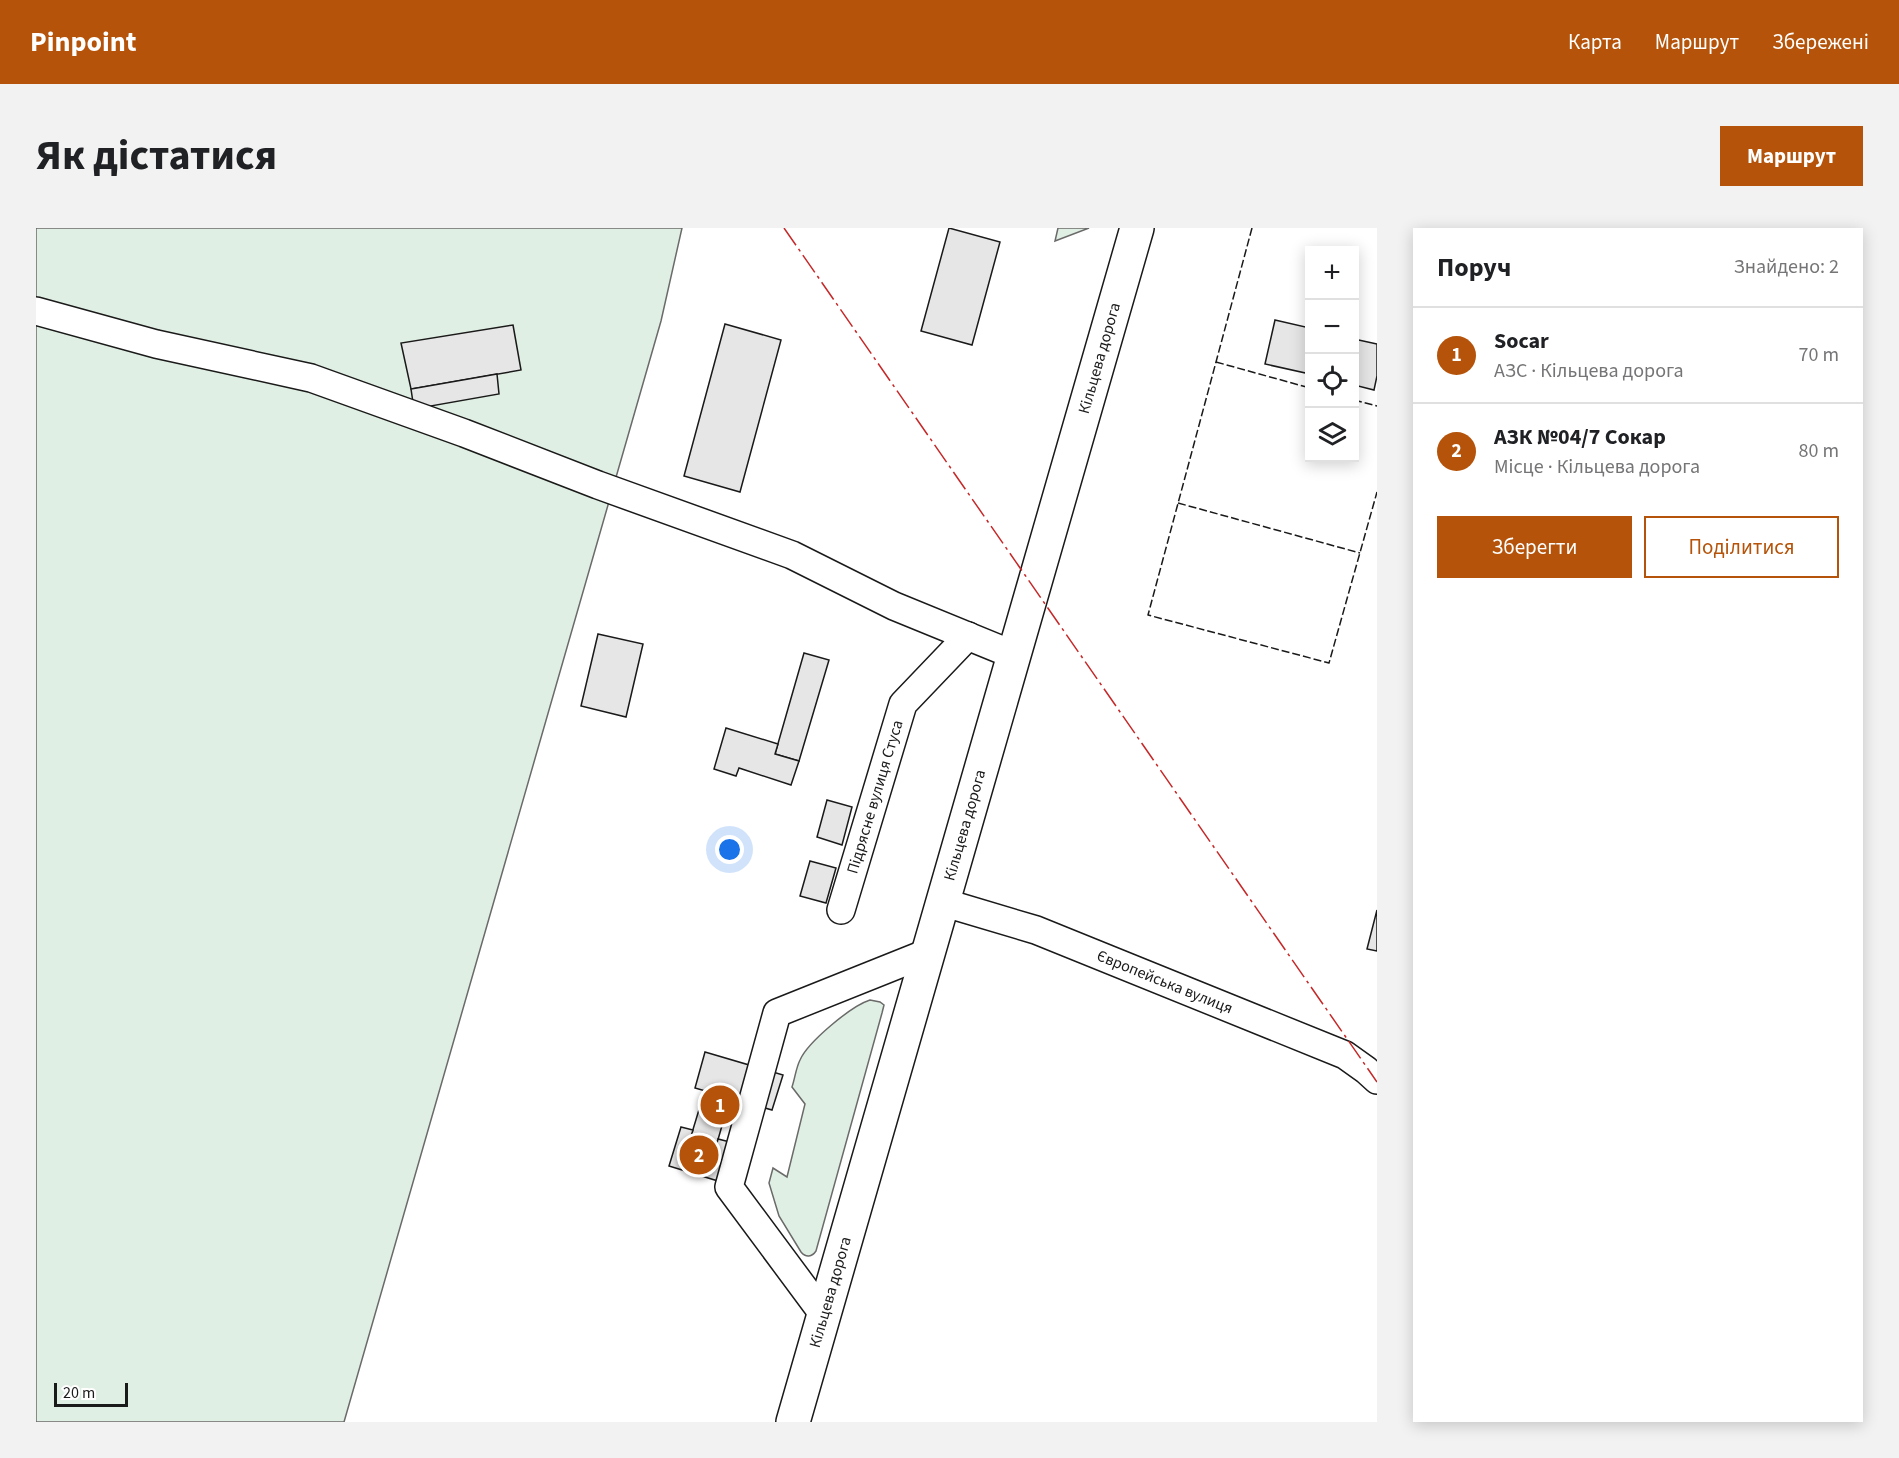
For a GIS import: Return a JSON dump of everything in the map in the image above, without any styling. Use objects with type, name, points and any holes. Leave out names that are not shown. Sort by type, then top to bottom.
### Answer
[{"type":"highway","name":"Кільцева дорога","points":[[793,1422],[1137,228]]},
{"type":"street","points":[[36,311],[156,344],[311,378],[792,555],[894,606],[1014,655]]},
{"type":"street","name":"Підрясне вулиця Стуса","points":[[841,910],[903,704],[968,636]]},
{"type":"street","name":"Європейська вулиця","points":[[942,902],[1035,930],[1345,1055],[1373,1070]]},
{"type":"street","points":[[824,1315],[729,1187],[777,1013],[927,953]]},
{"type":"green space","points":[[36,228],[682,228],[661,321],[344,1422],[36,1422]]},
{"type":"green space","points":[[1058,228],[1089,228],[1055,241]]},
{"type":"green space","points":[[870,1000],[884,1005],[816,1251],[811,1256],[807,1256],[801,1252],[779,1216],[769,1183],[773,1168],[787,1177],[805,1104],[792,1087],[797,1066],[805,1052],[821,1035],[852,1009]]},
{"type":"building","points":[[949,228],[1000,242],[972,345],[921,331]]},
{"type":"building","points":[[1275,320],[1305,327],[1305,373],[1265,364]]},
{"type":"building","points":[[725,324],[781,340],[740,492],[684,476]]},
{"type":"building","points":[[513,325],[521,370],[411,389],[401,343]]},
{"type":"building","points":[[1359,340],[1377,344],[1377,376],[1374,390],[1359,386]]},
{"type":"building","points":[[497,374],[499,394],[414,409],[411,389]]},
{"type":"building","points":[[598,634],[643,644],[626,717],[581,706]]},
{"type":"building","points":[[804,653],[829,660],[799,761],[775,754]]},
{"type":"building","points":[[726,728],[778,744],[775,754],[799,761],[791,785],[739,768],[736,776],[714,769]]},
{"type":"building","points":[[827,800],[852,807],[842,845],[817,837]]},
{"type":"building","points":[[810,861],[836,868],[826,903],[800,896]]},
{"type":"building","points":[[1377,910],[1377,951],[1367,949]]},
{"type":"building","points":[[705,1052],[783,1075],[772,1110],[695,1088]]},
{"type":"building","points":[[705,1090],[730,1098],[717,1143],[691,1136]]},
{"type":"building","points":[[681,1127],[693,1130],[691,1136],[717,1143],[718,1139],[730,1142],[718,1181],[669,1166]]},
{"type":"fence","points":[[1252,228],[1148,615],[1329,663],[1377,492]]},
{"type":"fence","points":[[1216,362],[1305,387]]},
{"type":"fence","points":[[1359,401],[1377,406]]},
{"type":"fence","points":[[1178,503],[1360,553]]},
{"type":"power","points":[[784,228],[1377,1082]]},
{"type":"place","name":"Socar","points":[[720,1105]]},
{"type":"place","name":"АЗК №04/7 Сокар","points":[[699,1155]]}]
